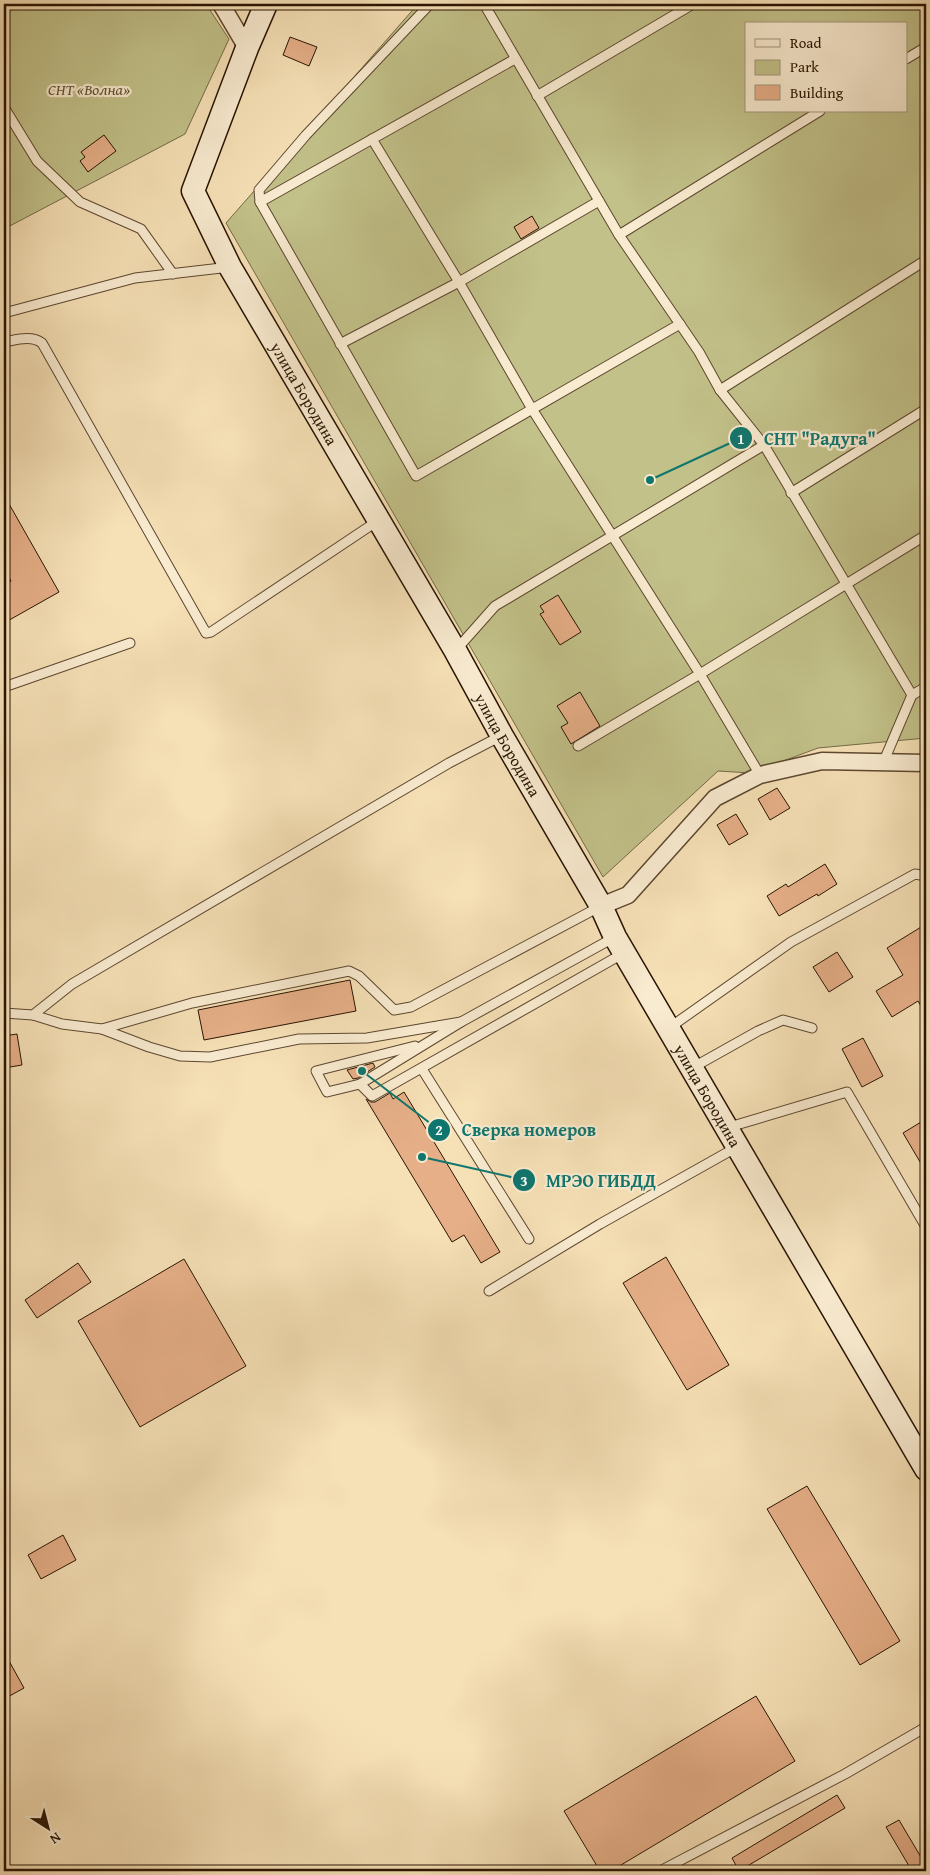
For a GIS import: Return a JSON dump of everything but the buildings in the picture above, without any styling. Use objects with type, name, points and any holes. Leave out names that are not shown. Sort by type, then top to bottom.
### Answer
[{"type":"main road","name":"улица Бородина","points":[[266,4],[247,48],[193,191],[230,267],[455,650],[502,736],[601,906],[620,945],[926,1469]]},
{"type":"street","points":[[221,4],[247,48]]},
{"type":"street","points":[[601,906],[628,895],[715,798],[760,775],[822,761],[926,763]]},
{"type":"lane","points":[[430,4],[306,135],[259,190],[260,202],[416,476],[680,324]]},
{"type":"lane","points":[[484,4],[619,234],[699,352],[720,390],[764,445],[912,696]]},
{"type":"lane","points":[[537,96],[693,4]]},
{"type":"lane","points":[[908,58],[926,46]]},
{"type":"lane","points":[[260,202],[515,59]]},
{"type":"lane","points":[[4,107],[37,161],[80,202],[141,229],[173,274]]},
{"type":"lane","points":[[619,234],[818,112]]},
{"type":"lane","points":[[372,139],[459,282],[532,409],[700,674],[760,775]]},
{"type":"lane","points":[[340,344],[459,282],[599,201]]},
{"type":"lane","points":[[720,390],[926,260]]},
{"type":"lane","points":[[4,313],[135,278],[230,267]]},
{"type":"lane","points":[[4,342],[30,338],[37,339],[42,343],[206,632],[211,632],[379,520]]},
{"type":"lane","points":[[791,493],[926,409]]},
{"type":"lane","points":[[455,650],[495,606],[764,445]]},
{"type":"lane","points":[[578,746],[700,674],[926,535]]},
{"type":"lane","points":[[4,686],[130,643]]},
{"type":"lane","points":[[883,763],[912,696],[926,687]]},
{"type":"lane","points":[[33,1015],[72,984],[449,763],[502,736]]},
{"type":"lane","points":[[668,1028],[791,942],[915,874],[926,876]]},
{"type":"lane","points":[[102,1030],[192,1003],[349,971],[359,976],[394,1010],[410,1007],[601,906]]},
{"type":"lane","points":[[422,1045],[316,1071],[327,1092],[360,1084],[461,1022],[620,945]]},
{"type":"lane","points":[[360,1084],[372,1096],[422,1069],[620,945]]},
{"type":"lane","points":[[4,1012],[33,1015],[62,1024],[102,1030],[180,1056],[210,1057],[299,1039],[368,1038],[461,1022]]},
{"type":"lane","points":[[692,1069],[758,1031],[783,1020],[812,1028]]},
{"type":"lane","points":[[422,1069],[528,1239]]},
{"type":"lane","points":[[489,1291],[592,1229],[732,1138],[847,1092],[926,1227]]},
{"type":"lane","points":[[660,1871],[845,1774],[926,1727]]},
{"type":"green space","name":"СНТ «Волна»","points":[[4,4],[206,4],[229,39],[185,134],[4,229]]},
{"type":"green space","points":[[418,4],[926,4],[926,738],[818,748],[751,773],[718,771],[603,877],[226,223]]},
{"type":"place","name":"СНТ \"Радуга\"","points":[[650,480]]},
{"type":"place","name":"Сверка номеров","points":[[362,1071]]},
{"type":"place","name":"МРЭО ГИБДД","points":[[422,1157]]}]
